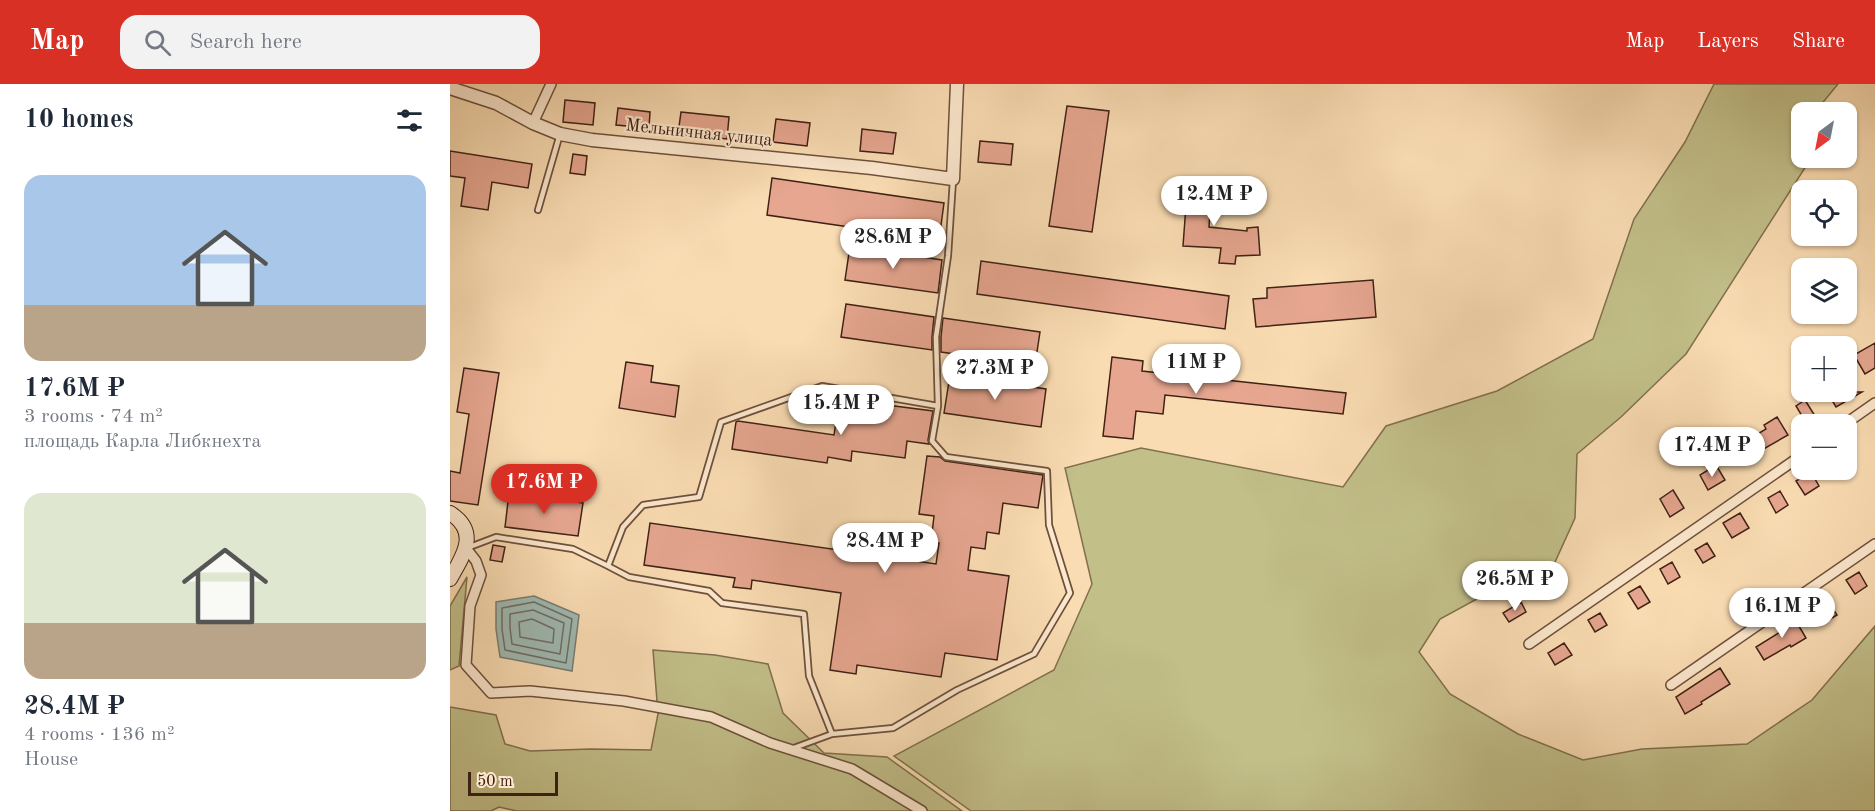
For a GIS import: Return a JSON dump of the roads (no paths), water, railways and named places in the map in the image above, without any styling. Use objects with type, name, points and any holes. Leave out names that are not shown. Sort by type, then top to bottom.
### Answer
[{"type":"main road","points":[[450,513],[459,519],[465,528],[467,538],[466,548],[450,579]]},
{"type":"street","points":[[533,123],[551,84]]},
{"type":"street","points":[[953,179],[957,84]]},
{"type":"street","name":"Мельничная улица","points":[[450,87],[496,104],[560,134],[592,140],[872,168],[953,179]]},
{"type":"street","points":[[1857,416],[1875,403]]},
{"type":"street","points":[[1529,644],[1791,462]]},
{"type":"street","points":[[1671,685],[1875,544]]},
{"type":"street","points":[[466,548],[476,561],[481,575],[470,606],[466,665],[491,693],[530,691],[624,701],[711,717],[788,749],[852,769],[922,811]]},
{"type":"lane","points":[[538,210],[560,134]]},
{"type":"lane","points":[[788,749],[832,734],[892,728],[957,690],[1034,654],[1070,593],[1049,525],[1047,471],[946,457],[932,441],[938,406],[936,337],[948,256],[953,179]]},
{"type":"lane","points":[[608,566],[623,527],[643,505],[699,497],[721,422],[822,386],[938,406]]},
{"type":"lane","points":[[466,548],[496,537],[573,549],[629,578],[709,591],[722,603],[804,614],[809,676],[832,734]]},
{"type":"water","points":[[534,596],[579,615],[572,671],[500,657],[496,629],[496,602]]}]
